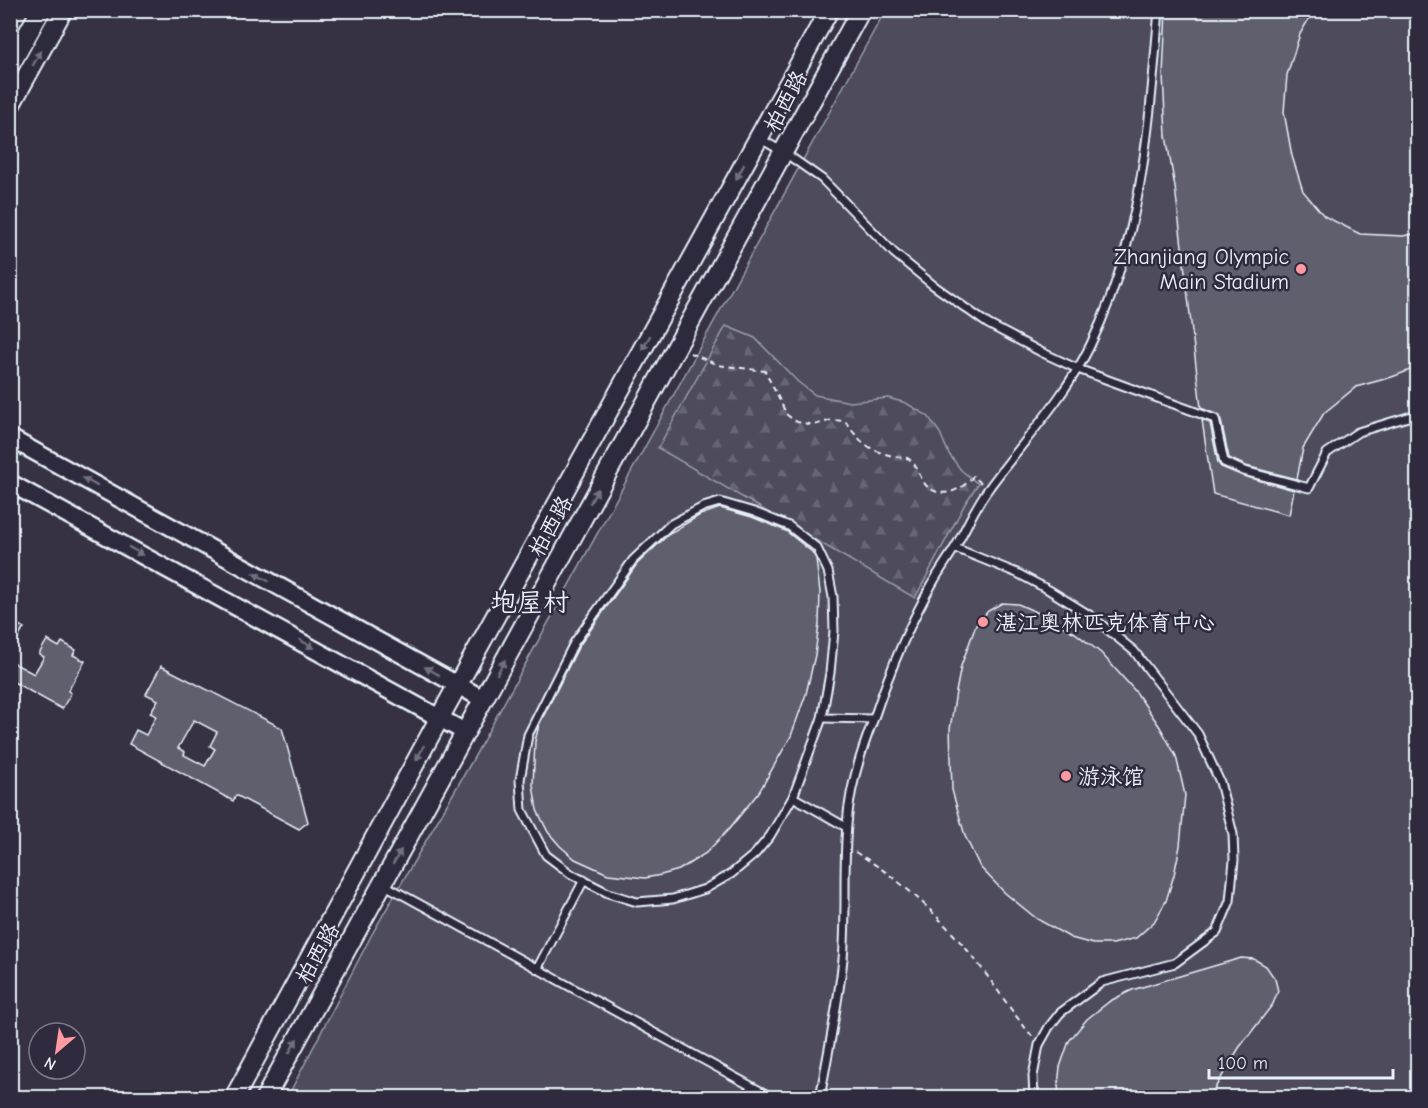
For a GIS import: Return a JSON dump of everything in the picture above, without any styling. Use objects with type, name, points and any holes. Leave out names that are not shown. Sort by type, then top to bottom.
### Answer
[{"type":"main road","points":[[10,65],[41,10]]},
{"type":"main road","points":[[10,106],[63,10]]},
{"type":"main road","name":"柏西路","points":[[234,1098],[457,685],[829,10]]},
{"type":"main road","name":"柏西路","points":[[265,1098],[677,345],[785,153],[861,10]]},
{"type":"street","points":[[10,438],[483,699]]},
{"type":"street","points":[[10,483],[465,732]]},
{"type":"lane","points":[[820,1098],[843,958],[846,827],[850,799],[873,719],[910,628],[935,579],[987,490],[1030,437],[1078,369],[1111,295],[1131,235],[1141,184],[1159,10]]},
{"type":"lane","points":[[759,138],[822,179],[894,253],[933,285],[988,324],[1078,369],[1215,419],[1224,462],[1244,471],[1309,488],[1327,453],[1358,432],[1418,414]]},
{"type":"lane","points":[[720,502],[754,512],[789,526],[818,548],[828,571],[833,597],[834,631],[822,718],[793,797],[770,836],[755,854],[731,874],[705,889],[673,899],[637,902],[608,893],[572,874],[546,855],[522,810],[519,780],[528,735],[574,643],[633,561],[671,524],[703,507],[720,502]]},
{"type":"lane","points":[[955,548],[1017,573],[1049,590],[1090,616],[1134,651],[1198,734],[1220,782],[1233,834],[1234,860],[1230,901],[1217,932],[1175,963],[1102,982],[1060,1012],[1039,1045],[1033,1076],[1034,1098]]},
{"type":"lane","points":[[822,718],[873,719]]},
{"type":"lane","points":[[793,797],[846,827]]},
{"type":"lane","points":[[537,969],[584,880]]},
{"type":"lane","points":[[382,884],[773,1098]]},
{"type":"path","points":[[677,345],[699,358],[718,365],[765,370],[787,415],[797,422],[814,425],[832,420],[845,421],[855,436],[871,449],[893,456],[906,457],[915,466],[927,487],[939,492],[952,492],[967,485],[973,476],[987,490]]},
{"type":"path","points":[[847,847],[879,866],[922,902],[964,946],[1039,1045]]},
{"type":"green space","name":"湛江奥林匹克体育中心","points":[[885,11],[1417,11],[1417,1097],[287,1098],[372,934],[472,761]]},
{"type":"green space","points":[[726,326],[755,338],[798,382],[815,395],[850,402],[888,398],[906,403],[928,416],[940,433],[949,454],[961,470],[978,484],[915,598],[658,448]]},
{"type":"building","name":"Zhanjiang Olympic Main Stadium","points":[[1166,10],[1314,10],[1300,34],[1287,75],[1284,112],[1292,156],[1303,191],[1324,216],[1360,234],[1403,236],[1418,233],[1418,367],[1356,387],[1324,413],[1303,448],[1297,479],[1246,466],[1229,458],[1220,416],[1201,408],[1175,187],[1166,136],[1163,75]]},
{"type":"building","points":[[1202,420],[1210,423],[1218,463],[1221,467],[1243,476],[1294,490],[1289,515],[1213,494]]},
{"type":"building","points":[[720,508],[752,517],[786,531],[812,552],[816,559],[820,592],[819,624],[806,694],[791,736],[759,792],[706,853],[679,870],[661,875],[645,878],[608,874],[575,859],[560,846],[548,832],[537,810],[533,785],[535,741],[539,725],[579,646],[637,564],[670,533],[700,515]]},
{"type":"building","name":"游泳馆","points":[[1002,603],[1018,604],[1041,614],[1075,633],[1101,653],[1136,692],[1160,727],[1176,756],[1185,795],[1180,846],[1174,875],[1166,901],[1154,922],[1136,938],[1113,944],[1093,944],[1071,938],[1037,919],[1005,893],[980,867],[965,836],[952,790],[950,729],[961,666],[976,625],[988,611]]},
{"type":"building","points":[[10,620],[24,628],[10,651]]},
{"type":"building","points":[[47,640],[59,647],[62,642],[76,650],[73,655],[85,661],[68,691],[71,693],[62,709],[10,680],[10,661],[34,674],[44,657],[39,654]]},
{"type":"building","points":[[161,666],[282,728],[308,822],[299,829],[236,795],[233,801],[129,744],[136,730],[146,735],[156,716],[150,713],[158,700],[146,694]],"holes":[[[194,720],[217,732],[210,746],[215,749],[205,766],[184,755],[185,752],[178,748]]]},
{"type":"building","points":[[1241,958],[1254,959],[1266,966],[1275,979],[1278,991],[1273,1004],[1239,1048],[1209,1098],[1059,1098],[1060,1067],[1069,1041],[1087,1019],[1110,1001],[1132,990]]},
{"type":"place","name":"Zhanjiang Olympic Main Stadium","points":[[1301,269]]},
{"type":"place","name":"湛江奥林匹克体育中心","points":[[983,622]]},
{"type":"place","name":"游泳馆","points":[[1066,776]]},
{"type":"district","name":"垉屋村","points":[[530,602]]}]
